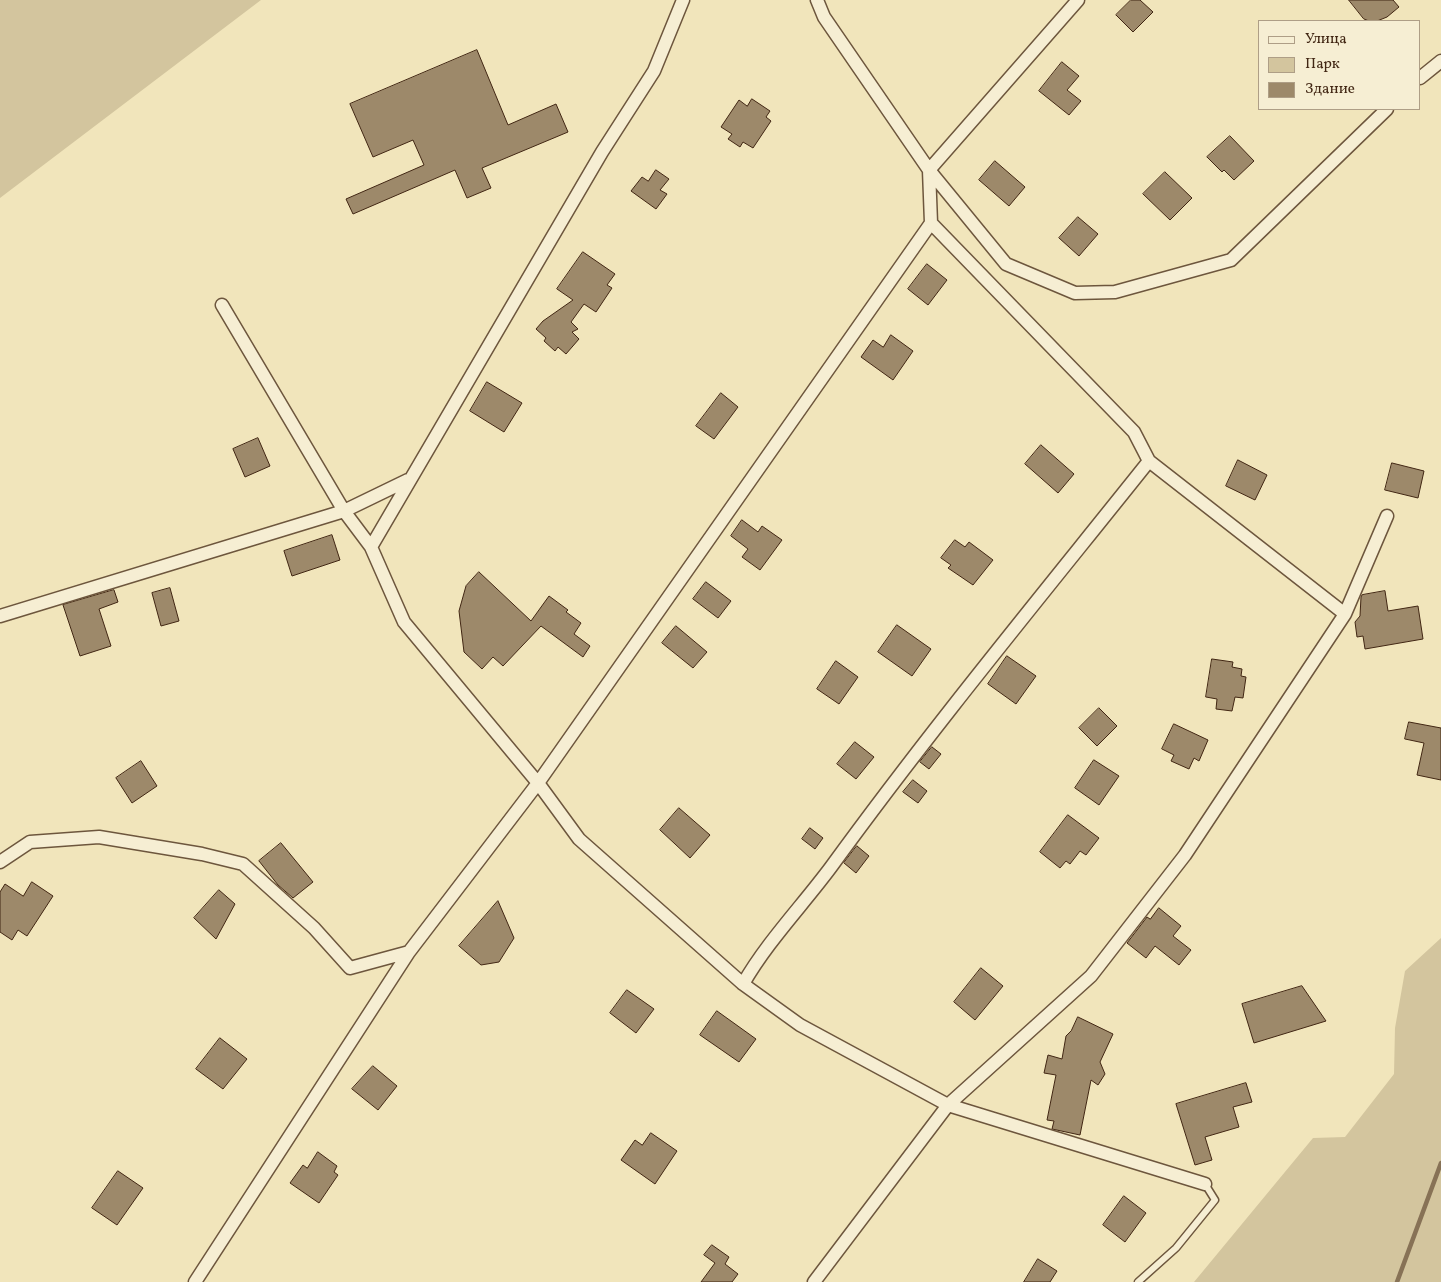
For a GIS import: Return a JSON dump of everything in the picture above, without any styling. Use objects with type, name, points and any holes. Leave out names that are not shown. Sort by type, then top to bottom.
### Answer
[{"type":"street","points":[[371,547],[408,480],[602,152],[654,71],[683,0]]},
{"type":"street","points":[[817,0],[824,17],[929,170],[1006,264],[1074,293],[1115,292],[1231,260],[1386,110]]},
{"type":"street","points":[[195,1282],[409,952],[538,783],[931,223],[929,170],[1078,0]]},
{"type":"street","points":[[1421,77],[1441,61]]},
{"type":"street","points":[[931,223],[1134,432],[1149,461],[1345,614]]},
{"type":"street","points":[[222,305],[344,511],[371,547],[404,622],[538,783],[579,839],[743,984],[800,1025],[948,1105],[1205,1184]]},
{"type":"street","points":[[743,984],[756,962],[810,896],[897,777],[1149,461]]},
{"type":"street","points":[[0,616],[344,511],[408,480]]},
{"type":"street","points":[[814,1282],[948,1105],[1091,976],[1185,855],[1345,614],[1387,516]]},
{"type":"street","points":[[0,862],[30,842],[99,837],[202,854],[243,864],[314,928],[350,968],[409,952]]},
{"type":"lane","points":[[1138,1282],[1176,1248],[1215,1200],[1205,1184]]},
{"type":"green space","points":[[0,0],[261,0],[0,198]]},
{"type":"green space","points":[[1441,938],[1441,1282],[1194,1282],[1313,1138],[1345,1137],[1394,1074],[1395,1028],[1405,971]]},
{"type":"building","points":[[1131,0],[1140,0],[1153,12],[1133,32],[1116,15]]},
{"type":"building","points":[[1349,0],[1393,0],[1399,7],[1387,17],[1380,20],[1364,19]]},
{"type":"building","points":[[477,50],[508,125],[556,104],[568,132],[482,168],[491,188],[467,198],[455,170],[353,214],[346,199],[424,165],[413,140],[373,157],[350,104]]},
{"type":"building","points":[[1062,62],[1079,76],[1067,90],[1081,101],[1069,115],[1039,91]]},
{"type":"building","points":[[752,99],[770,111],[766,117],[771,121],[753,148],[743,142],[740,147],[728,139],[732,134],[721,127],[739,100],[747,106]]},
{"type":"building","points":[[1230,136],[1254,161],[1234,180],[1224,170],[1222,172],[1207,157]]},
{"type":"building","points":[[995,161],[1025,187],[1009,206],[979,180]]},
{"type":"building","points":[[656,170],[669,179],[660,190],[667,194],[656,209],[631,191],[642,177],[648,181]]},
{"type":"building","points":[[1165,172],[1192,198],[1170,220],[1143,194]]},
{"type":"building","points":[[1078,217],[1098,234],[1079,256],[1059,238]]},
{"type":"building","points":[[583,252],[615,274],[607,285],[612,288],[596,312],[584,304],[571,322],[578,329],[572,332],[579,339],[566,354],[558,347],[555,351],[544,341],[546,338],[536,329],[543,321],[573,300],[557,289]]},
{"type":"building","points":[[927,264],[947,280],[928,305],[908,289]]},
{"type":"building","points":[[891,335],[913,351],[893,380],[861,357],[873,340],[883,347]]},
{"type":"building","points":[[487,382],[522,403],[504,432],[470,411]]},
{"type":"building","points":[[721,393],[738,407],[714,439],[696,426]]},
{"type":"building","points":[[258,438],[270,466],[245,477],[233,449]]},
{"type":"building","points":[[1041,445],[1074,474],[1058,493],[1025,464]]},
{"type":"building","points":[[1238,460],[1267,475],[1255,500],[1226,486]]},
{"type":"building","points":[[1392,463],[1424,471],[1418,498],[1385,490]]},
{"type":"building","points":[[742,520],[758,532],[762,526],[782,540],[760,570],[742,557],[748,549],[731,536]]},
{"type":"building","points":[[332,535],[340,560],[292,576],[284,551]]},
{"type":"building","points":[[955,540],[965,547],[969,542],[993,560],[973,585],[948,568],[951,565],[941,558]]},
{"type":"building","points":[[479,572],[531,621],[549,596],[568,610],[566,612],[581,623],[574,634],[590,646],[583,657],[541,626],[503,666],[493,657],[482,669],[464,652],[459,611],[466,586]]},
{"type":"building","points":[[706,582],[731,601],[718,618],[693,599]]},
{"type":"building","points":[[170,588],[179,621],[161,626],[152,593]]},
{"type":"building","points":[[114,590],[118,602],[99,609],[111,646],[80,656],[63,605]]},
{"type":"building","points":[[1385,591],[1388,611],[1418,606],[1423,639],[1365,649],[1363,636],[1357,637],[1355,622],[1360,616],[1361,597],[1362,595]]},
{"type":"building","points":[[897,625],[931,649],[912,676],[878,652]]},
{"type":"building","points":[[676,626],[707,652],[693,668],[662,643]]},
{"type":"building","points":[[1007,656],[1036,676],[1016,704],[988,684]]},
{"type":"building","points":[[1212,659],[1233,662],[1232,667],[1242,669],[1241,676],[1246,677],[1243,698],[1235,697],[1232,711],[1216,709],[1217,699],[1206,697]]},
{"type":"building","points":[[836,661],[858,677],[839,704],[817,689]]},
{"type":"building","points":[[1099,708],[1117,726],[1097,746],[1079,728]]},
{"type":"building","points":[[1409,722],[1441,728],[1441,780],[1417,775],[1424,743],[1405,739]]},
{"type":"building","points":[[1174,724],[1208,740],[1199,761],[1194,758],[1189,769],[1171,761],[1174,755],[1162,749]]},
{"type":"building","points":[[855,742],[874,757],[856,779],[837,764]]},
{"type":"building","points":[[932,747],[941,754],[929,769],[920,762]]},
{"type":"building","points":[[1094,760],[1119,776],[1099,805],[1075,788]]},
{"type":"building","points":[[141,761],[157,786],[132,803],[116,778]]},
{"type":"building","points":[[913,780],[927,791],[918,803],[903,792]]},
{"type":"building","points":[[679,808],[710,835],[690,858],[660,830]]},
{"type":"building","points":[[1068,815],[1099,838],[1086,855],[1080,851],[1070,864],[1066,861],[1060,868],[1040,852]]},
{"type":"building","points":[[810,828],[823,838],[815,849],[802,839]]},
{"type":"building","points":[[281,843],[313,882],[293,898],[278,885],[259,861]]},
{"type":"building","points":[[857,846],[869,856],[856,873],[844,863]]},
{"type":"building","points":[[32,882],[53,896],[27,936],[18,930],[12,940],[0,932],[0,892],[5,884],[23,896]]},
{"type":"building","points":[[219,890],[235,904],[216,939],[194,918]]},
{"type":"building","points":[[498,901],[514,938],[499,962],[481,965],[459,946]]},
{"type":"building","points":[[1159,908],[1181,926],[1173,936],[1191,950],[1179,965],[1155,946],[1146,958],[1127,943],[1147,917],[1150,919]]},
{"type":"building","points":[[981,968],[1003,986],[975,1020],[954,1002]]},
{"type":"building","points":[[1302,986],[1326,1021],[1254,1043],[1242,1004]]},
{"type":"building","points":[[627,990],[654,1009],[636,1033],[610,1013]]},
{"type":"building","points":[[717,1011],[756,1039],[739,1062],[700,1035]]},
{"type":"building","points":[[1078,1017],[1113,1034],[1100,1062],[1105,1074],[1098,1085],[1091,1080],[1080,1135],[1052,1129],[1054,1121],[1047,1120],[1056,1075],[1044,1073],[1048,1055],[1062,1059],[1066,1036],[1071,1031]]},
{"type":"building","points":[[220,1038],[247,1059],[223,1089],[196,1069]]},
{"type":"building","points":[[373,1066],[397,1086],[378,1110],[352,1089]]},
{"type":"building","points":[[1246,1083],[1252,1102],[1233,1107],[1239,1127],[1205,1137],[1212,1160],[1195,1165],[1176,1104]]},
{"type":"building","points":[[651,1133],[677,1151],[655,1184],[621,1160],[635,1140],[642,1145]]},
{"type":"building","points":[[318,1152],[337,1166],[334,1172],[338,1175],[319,1203],[290,1183],[303,1165],[307,1168]]},
{"type":"building","points":[[118,1171],[143,1188],[117,1225],[92,1208]]},
{"type":"building","points":[[1124,1196],[1146,1213],[1125,1242],[1103,1225]]},
{"type":"building","points":[[712,1245],[729,1257],[725,1264],[738,1274],[732,1282],[701,1282],[715,1263],[704,1255]]},
{"type":"building","points":[[1038,1259],[1057,1271],[1050,1282],[1024,1282]]},
{"type":"waterway","points":[[1397,1282],[1441,1163]]}]
